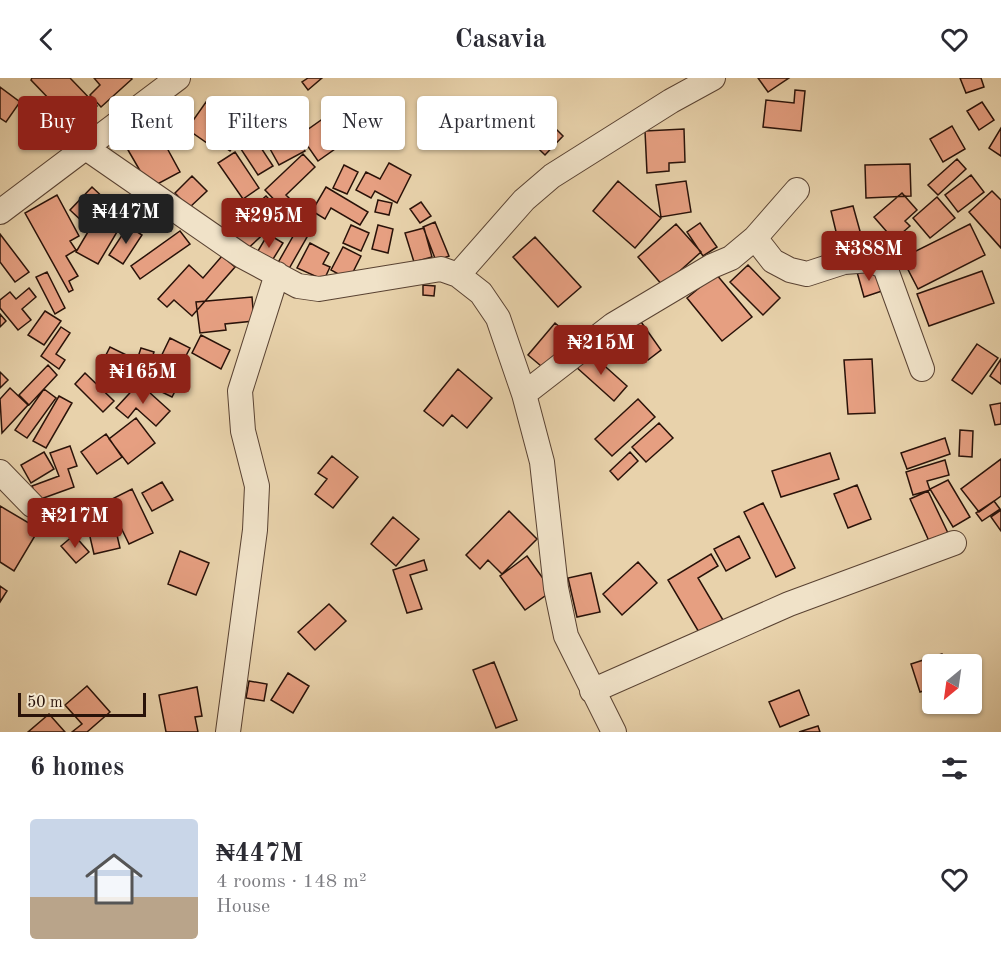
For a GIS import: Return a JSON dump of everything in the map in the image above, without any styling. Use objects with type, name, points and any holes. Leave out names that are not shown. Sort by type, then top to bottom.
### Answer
[{"type":"street","points":[[97,140],[178,78]]},
{"type":"street","points":[[458,275],[525,200],[552,176],[671,101],[713,78]]},
{"type":"street","points":[[0,212],[83,150]]},
{"type":"street","points":[[89,150],[242,256],[298,286],[319,289],[441,269],[458,275],[482,293],[498,318],[524,394],[542,462],[555,588],[566,636],[614,732]]},
{"type":"street","points":[[524,394],[613,325],[712,266],[731,258],[755,237],[796,190]]},
{"type":"street","points":[[755,237],[773,261],[790,270],[807,274],[844,262],[871,260],[885,267],[922,369]]},
{"type":"street","points":[[228,732],[253,542],[257,486],[243,431],[240,391],[277,274]]},
{"type":"street","points":[[0,472],[32,505]]},
{"type":"street","points":[[592,691],[789,604],[954,543]]},
{"type":"building","points":[[32,78],[70,78],[87,96],[46,96],[31,80]]},
{"type":"building","points":[[94,78],[132,79],[113,96],[109,96],[109,100],[101,107],[97,103],[97,96],[90,95],[100,85]]},
{"type":"building","points":[[308,78],[322,78],[308,90],[302,82]]},
{"type":"building","points":[[758,78],[789,78],[768,92]]},
{"type":"building","points":[[960,78],[981,78],[984,87],[966,93]]},
{"type":"building","points":[[0,87],[18,100],[18,105],[6,122],[0,118]]},
{"type":"building","points":[[795,90],[805,91],[801,131],[763,127],[766,100],[794,103]]},
{"type":"building","points":[[206,102],[206,142],[194,134],[194,119]]},
{"type":"building","points":[[982,102],[994,120],[979,130],[967,111]]},
{"type":"building","points":[[321,120],[321,150],[334,150],[318,161],[309,148],[309,129]]},
{"type":"building","points":[[952,126],[965,149],[943,162],[930,139]]},
{"type":"building","points":[[1001,128],[1001,156],[989,148]]},
{"type":"building","points":[[684,129],[685,162],[669,163],[669,171],[647,173],[645,131]]},
{"type":"building","points":[[557,130],[563,136],[557,142]]},
{"type":"building","points":[[128,150],[168,150],[180,172],[150,188]]},
{"type":"building","points":[[242,150],[262,150],[273,166],[258,175]]},
{"type":"building","points":[[271,150],[305,151],[279,165]]},
{"type":"building","points":[[540,150],[550,150],[545,155]]},
{"type":"building","points":[[235,152],[259,188],[243,199],[218,163]]},
{"type":"building","points":[[303,154],[315,167],[286,195],[294,203],[285,211],[265,190]]},
{"type":"building","points":[[957,159],[966,169],[938,195],[928,185]]},
{"type":"building","points":[[389,163],[411,175],[397,203],[375,191],[371,198],[356,190],[366,172],[380,179]]},
{"type":"building","points":[[910,164],[911,196],[866,198],[865,165]]},
{"type":"building","points":[[344,165],[358,172],[347,194],[333,188]]},
{"type":"building","points":[[971,175],[984,192],[958,212],[945,195]]},
{"type":"building","points":[[192,176],[207,191],[189,208],[175,193]]},
{"type":"building","points":[[618,181],[661,218],[635,248],[593,211]]},
{"type":"building","points":[[686,181],[691,212],[661,217],[656,185]]},
{"type":"building","points":[[92,187],[108,202],[86,225],[70,210]]},
{"type":"building","points":[[326,187],[368,212],[360,225],[331,208],[325,219],[312,211]]},
{"type":"building","points":[[992,191],[1001,200],[1001,248],[969,212]]},
{"type":"building","points":[[902,193],[917,210],[905,221],[910,226],[894,240],[874,217]]},
{"type":"building","points":[[57,195],[79,236],[70,241],[76,250],[66,256],[78,276],[69,281],[73,290],[69,292],[25,213]]},
{"type":"building","points":[[266,196],[284,215],[243,253],[225,233]]},
{"type":"building","points":[[937,197],[955,218],[930,238],[913,218]]},
{"type":"building","points":[[378,200],[392,203],[389,215],[375,212]]},
{"type":"building","points":[[421,202],[431,216],[420,223],[410,209]]},
{"type":"building","points":[[119,204],[130,210],[98,264],[76,252],[95,220],[106,226]]},
{"type":"building","points":[[853,206],[863,242],[840,248],[831,211]]},
{"type":"building","points":[[435,222],[449,256],[436,261],[423,227]]},
{"type":"building","points":[[700,223],[717,247],[703,256],[687,232]]},
{"type":"building","points":[[676,224],[701,252],[663,286],[638,257]]},
{"type":"building","points":[[970,224],[985,255],[918,289],[902,258]]},
{"type":"building","points":[[351,225],[369,233],[361,251],[343,243]]},
{"type":"building","points":[[378,225],[393,229],[388,253],[372,249]]},
{"type":"building","points":[[128,226],[142,235],[123,264],[109,255]]},
{"type":"building","points":[[424,228],[432,257],[414,262],[405,233]]},
{"type":"building","points":[[180,231],[190,244],[140,279],[131,266]]},
{"type":"building","points":[[296,231],[307,237],[286,274],[275,268]]},
{"type":"building","points":[[0,234],[29,272],[15,282],[0,262]]},
{"type":"building","points":[[268,234],[283,243],[270,264],[255,256]]},
{"type":"building","points":[[535,237],[581,287],[558,307],[513,257]]},
{"type":"building","points":[[310,243],[329,253],[323,264],[330,267],[324,280],[297,268]]},
{"type":"building","points":[[343,247],[361,256],[349,280],[331,270]]},
{"type":"building","points":[[222,256],[235,267],[192,316],[174,300],[167,307],[158,299],[189,265],[203,278]]},
{"type":"building","points":[[748,265],[780,298],[763,315],[730,282]]},
{"type":"building","points":[[874,267],[882,291],[864,297],[857,272]]},
{"type":"building","points":[[982,271],[994,303],[929,326],[917,294]]},
{"type":"building","points":[[47,272],[65,308],[55,314],[36,277]]},
{"type":"building","points":[[716,274],[752,317],[722,341],[687,298]]},
{"type":"building","points":[[423,285],[435,286],[434,296],[423,295]]},
{"type":"building","points":[[29,288],[36,297],[22,309],[31,320],[18,330],[0,308],[0,300],[10,292],[16,299]]},
{"type":"building","points":[[252,297],[254,321],[225,324],[226,330],[200,333],[196,302]]},
{"type":"building","points":[[45,311],[61,321],[44,345],[28,335]]},
{"type":"building","points":[[0,314],[6,321],[0,327]]},
{"type":"building","points":[[639,319],[661,350],[648,360],[625,329]]},
{"type":"building","points":[[555,323],[574,339],[547,371],[528,355]]},
{"type":"building","points":[[61,327],[70,333],[56,354],[65,360],[59,369],[41,356]]},
{"type":"building","points":[[613,333],[625,347],[607,361],[596,347]]},
{"type":"building","points":[[201,335],[230,350],[221,369],[192,353]]},
{"type":"building","points":[[170,338],[190,348],[177,373],[183,376],[172,397],[102,363],[110,347],[155,369]]},
{"type":"building","points":[[977,344],[998,358],[972,394],[952,380]]},
{"type":"building","points":[[141,348],[154,352],[150,364],[137,360]]},
{"type":"building","points":[[588,351],[627,386],[614,401],[575,366]]},
{"type":"building","points":[[872,359],[875,413],[848,414],[844,360]]},
{"type":"building","points":[[1001,359],[1001,384],[990,376]]},
{"type":"building","points":[[48,365],[57,375],[29,405],[19,395]]},
{"type":"building","points":[[458,369],[492,398],[467,428],[452,415],[443,426],[424,411]]},
{"type":"building","points":[[0,372],[8,380],[0,388]]},
{"type":"building","points":[[85,373],[114,401],[103,412],[75,384]]},
{"type":"building","points":[[139,383],[170,411],[156,426],[136,408],[128,418],[116,408]]},
{"type":"building","points":[[10,388],[28,405],[2,433],[0,399]]},
{"type":"building","points":[[44,389],[56,398],[27,438],[15,430]]},
{"type":"building","points":[[59,396],[72,403],[46,448],[33,441]]},
{"type":"building","points":[[638,399],[655,417],[612,456],[595,439]]},
{"type":"building","points":[[1001,403],[1001,424],[995,425],[990,405]]},
{"type":"building","points":[[136,418],[155,443],[128,464],[109,439]]},
{"type":"building","points":[[659,423],[673,438],[646,462],[632,447]]},
{"type":"building","points":[[960,430],[973,431],[972,457],[959,456]]},
{"type":"building","points":[[106,434],[122,457],[97,474],[81,452]]},
{"type":"building","points":[[945,438],[950,454],[907,469],[901,453]]},
{"type":"building","points":[[70,446],[77,466],[68,469],[74,487],[38,500],[32,486],[59,476],[50,453]]},
{"type":"building","points":[[44,452],[54,469],[31,483],[21,465]]},
{"type":"building","points":[[630,452],[638,461],[618,480],[610,471]]},
{"type":"building","points":[[830,453],[839,479],[781,497],[772,471]]},
{"type":"building","points":[[332,456],[358,477],[333,508],[315,494],[327,479],[318,473]]},
{"type":"building","points":[[1001,459],[1001,496],[979,512],[961,489]]},
{"type":"building","points":[[945,460],[949,475],[927,481],[930,490],[913,495],[906,472]]},
{"type":"building","points":[[948,480],[970,517],[953,527],[930,489]]},
{"type":"building","points":[[162,482],[173,500],[152,511],[142,493]]},
{"type":"building","points":[[857,485],[871,519],[848,528],[834,494]]},
{"type":"building","points":[[132,489],[153,533],[129,544],[108,501]]},
{"type":"building","points":[[928,491],[948,533],[929,541],[910,499]]},
{"type":"building","points":[[994,501],[1000,509],[982,521],[976,513]]},
{"type":"building","points":[[763,503],[795,568],[776,577],[744,512]]},
{"type":"building","points":[[0,506],[39,529],[14,571],[0,562]]},
{"type":"building","points":[[1001,510],[1001,531],[991,517]]},
{"type":"building","points":[[509,511],[537,539],[502,574],[488,560],[480,569],[466,555]]},
{"type":"building","points":[[393,517],[419,539],[396,566],[371,544]]},
{"type":"building","points":[[113,518],[120,548],[94,554],[87,524]]},
{"type":"building","points":[[74,535],[89,552],[76,563],[61,546]]},
{"type":"building","points":[[739,536],[750,558],[726,571],[714,549]]},
{"type":"building","points":[[180,551],[209,563],[196,595],[168,584]]},
{"type":"building","points":[[711,554],[718,566],[698,578],[723,620],[700,634],[668,580]]},
{"type":"building","points":[[527,556],[552,591],[525,610],[500,576]]},
{"type":"building","points":[[424,560],[427,570],[410,575],[422,609],[407,613],[393,570]]},
{"type":"building","points":[[638,562],[657,583],[622,615],[603,594]]},
{"type":"building","points":[[591,573],[600,612],[577,617],[568,578]]},
{"type":"building","points":[[0,586],[7,591],[0,602]]},
{"type":"building","points":[[329,604],[346,621],[315,650],[298,632]]},
{"type":"building","points":[[922,660],[922,691],[920,692],[911,664]]},
{"type":"building","points":[[494,662],[517,720],[496,728],[473,670]]},
{"type":"building","points":[[288,673],[309,686],[293,713],[271,700]]},
{"type":"building","points":[[249,681],[267,684],[264,701],[246,698]]},
{"type":"building","points":[[87,686],[110,712],[87,732],[72,732],[82,724],[65,705]]},
{"type":"building","points":[[197,687],[202,716],[195,717],[198,732],[166,732],[159,695]]},
{"type":"building","points":[[799,690],[809,715],[780,727],[769,702]]},
{"type":"building","points":[[49,714],[65,732],[28,732]]},
{"type":"building","points":[[818,726],[820,732],[799,732]]}]
